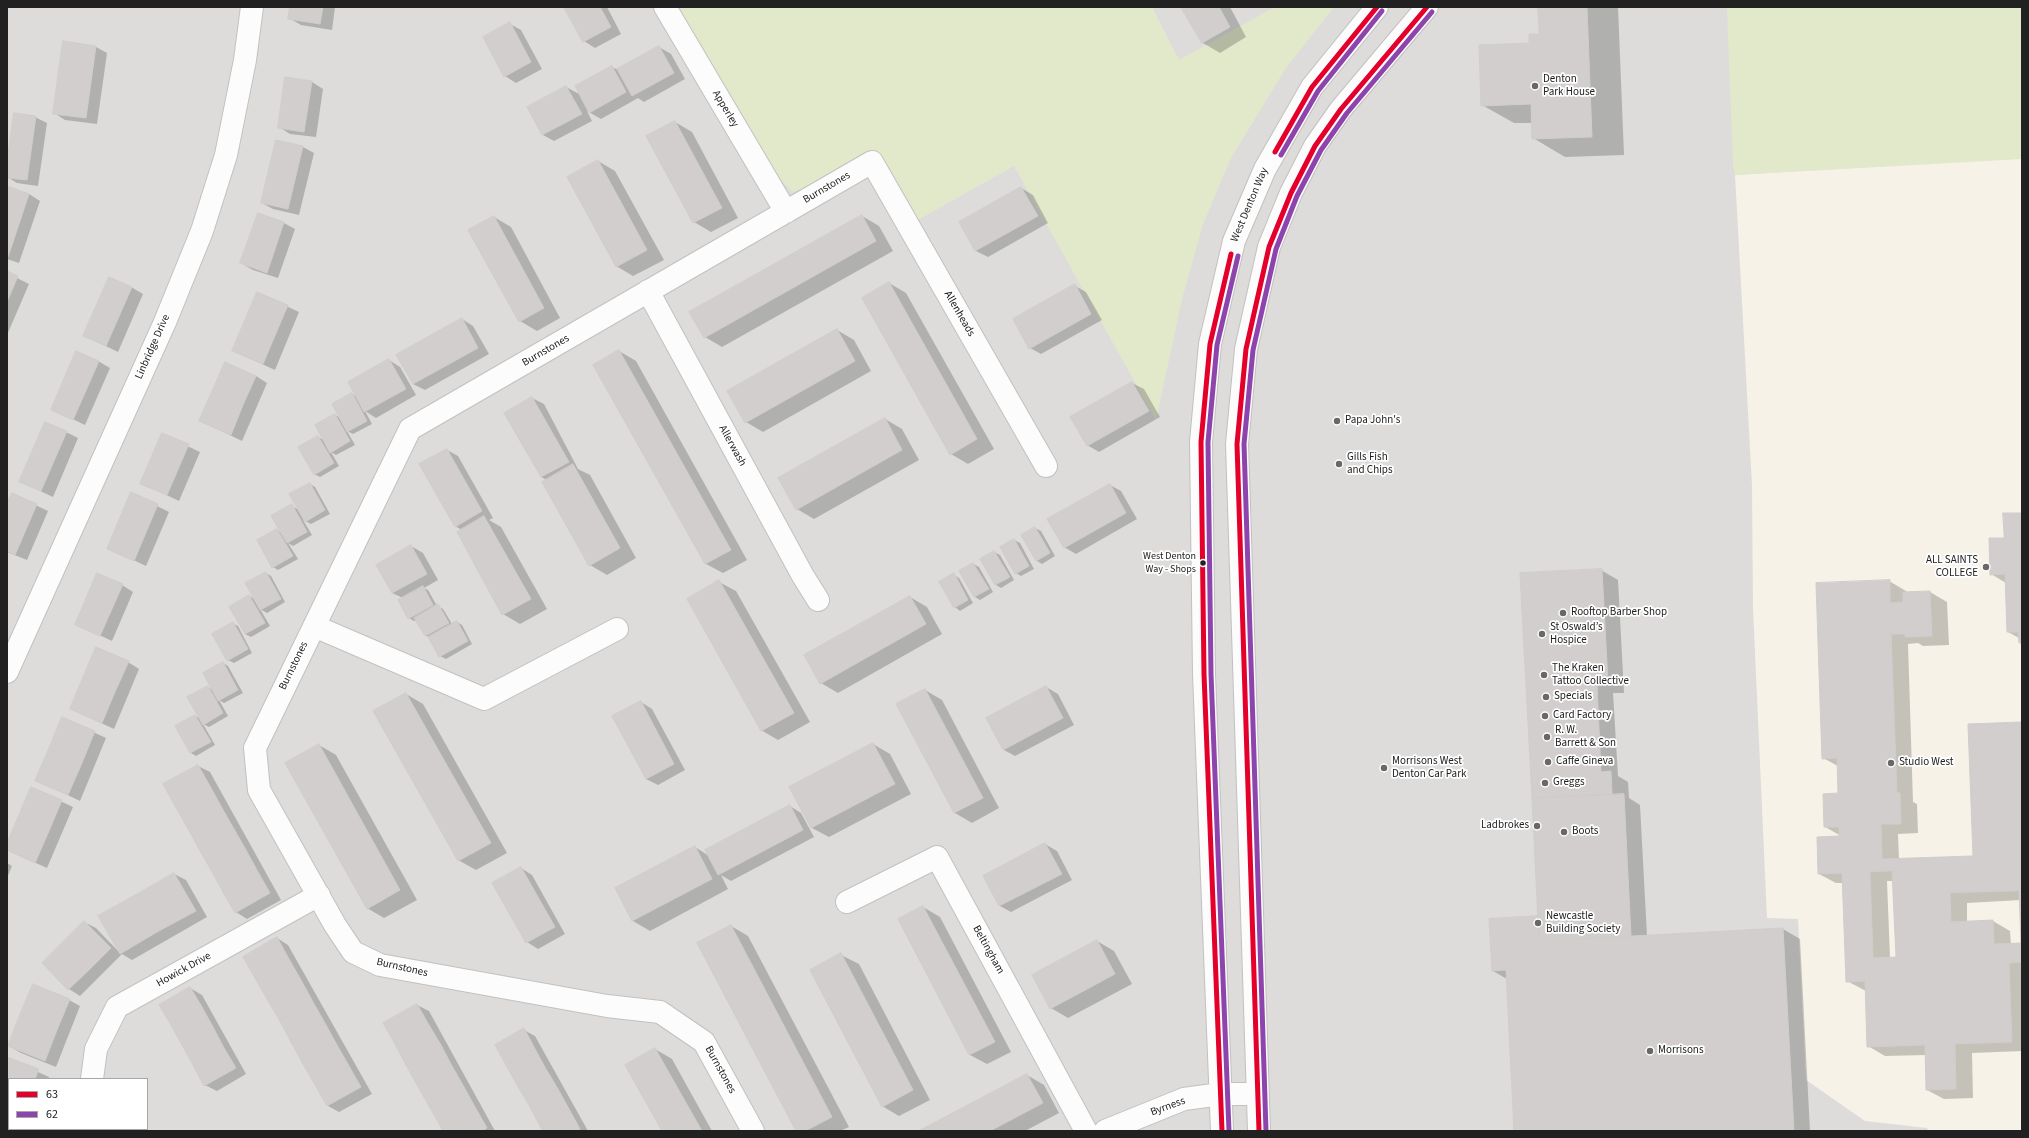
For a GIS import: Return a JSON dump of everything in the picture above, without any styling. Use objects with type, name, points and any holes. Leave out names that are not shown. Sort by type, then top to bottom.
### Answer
[{"type":"street","name":"Linbridge Drive","points":[[7,672],[165,322],[202,231],[226,155],[245,60],[252,7]]},
{"type":"street","name":"Apperley","points":[[665,7],[786,212]]},
{"type":"street","name":"West Denton Way","points":[[1222,1131],[1205,689],[1201,465],[1201,442],[1210,344],[1234,241],[1265,169],[1312,87],[1377,7]]},
{"type":"street","points":[[1259,1131],[1237,444],[1246,349],[1269,247],[1291,193],[1315,146],[1341,109],[1427,7]]},
{"type":"street","name":"Burnstones","points":[[753,1131],[704,1042],[660,1012],[607,1006],[380,965],[353,952],[318,895],[259,790],[254,748],[410,429],[872,162]]},
{"type":"street","name":"Allenheads","points":[[872,162],[1046,466]]},
{"type":"street","name":"Allerwash","points":[[648,292],[803,576],[818,600]]},
{"type":"street","points":[[314,626],[484,699],[617,629]]},
{"type":"street","name":"Beltingham","points":[[846,902],[937,858],[1086,1131]]},
{"type":"street","name":"Howick Drive","points":[[92,1078],[96,1049],[117,1007],[318,895]]},
{"type":"street","name":"Byrness","points":[[1105,1131],[1184,1100],[1221,1094],[1257,1094]]},
{"type":"shaded area","points":[[7,7],[2022,7],[2022,1131],[7,1131]]},
{"type":"shaded area","name":"Studio West","points":[[2018,158],[2022,159],[2022,1131],[1928,1131],[1927,1128],[1865,1121],[1806,1080],[1798,919],[1767,918],[1753,609],[1752,485],[1735,175]]},
{"type":"green space","points":[[675,7],[1152,7],[1179,60],[1275,7],[1334,7],[1286,68],[1231,158],[1203,224],[1182,299],[1156,420],[1014,166],[916,221],[876,149],[793,192],[775,174]]},
{"type":"green space","points":[[1727,7],[2022,7],[2022,159],[1735,175],[1733,164]]},
{"type":"building","points":[[290,7],[323,7],[320,24],[288,19]]},
{"type":"building","points":[[564,7],[600,7],[611,27],[583,42]]},
{"type":"building","points":[[1181,7],[1219,7],[1230,27],[1202,43]]},
{"type":"building","name":"Denton Park House","points":[[1538,7],[1587,7],[1592,137],[1532,139],[1531,104],[1481,106],[1479,45],[1529,43],[1529,34],[1539,34]]},
{"type":"building","points":[[510,22],[531,62],[504,77],[483,37]]},
{"type":"building","points":[[63,41],[96,46],[86,118],[53,114]]},
{"type":"building","points":[[659,46],[674,73],[632,96],[617,69]]},
{"type":"building","points":[[612,66],[626,92],[589,113],[575,86]]},
{"type":"building","points":[[285,77],[312,81],[304,132],[278,128]]},
{"type":"building","points":[[566,86],[582,114],[542,135],[527,107]]},
{"type":"building","points":[[14,113],[36,116],[27,180],[7,178],[7,162]]},
{"type":"building","points":[[675,121],[722,208],[693,223],[646,136]]},
{"type":"building","points":[[276,140],[303,146],[288,209],[261,203]]},
{"type":"building","points":[[598,160],[647,250],[616,267],[567,177]]},
{"type":"building","points":[[7,186],[29,194],[8,257],[7,257]]},
{"type":"building","points":[[1021,187],[1038,216],[975,251],[959,222]]},
{"type":"building","points":[[258,213],[284,222],[267,273],[240,263]]},
{"type":"building","points":[[862,215],[876,241],[704,338],[689,312]]},
{"type":"building","points":[[494,216],[544,308],[519,322],[468,230]]},
{"type":"building","points":[[7,271],[18,276],[7,302]]},
{"type":"building","points":[[109,277],[132,287],[106,346],[83,336]]},
{"type":"building","points":[[889,282],[977,439],[950,455],[862,298]]},
{"type":"building","points":[[1075,284],[1091,314],[1029,349],[1013,319]]},
{"type":"building","points":[[257,292],[288,305],[263,364],[232,351]]},
{"type":"building","points":[[462,318],[478,348],[413,384],[396,355]]},
{"type":"building","points":[[837,329],[855,361],[745,423],[727,391]]},
{"type":"building","points":[[619,350],[731,550],[705,564],[593,365]]},
{"type":"building","points":[[76,351],[99,361],[73,420],[51,410]]},
{"type":"building","points":[[389,359],[406,389],[364,412],[348,382]]},
{"type":"building","points":[[225,362],[256,376],[243,405],[212,392]]},
{"type":"building","points":[[1132,382],[1149,411],[1087,446],[1070,417]]},
{"type":"building","points":[[212,392],[243,405],[231,435],[199,421]]},
{"type":"building","points":[[352,393],[367,421],[347,432],[332,404]]},
{"type":"building","points":[[532,397],[569,462],[541,477],[504,413]]},
{"type":"building","points":[[335,414],[350,441],[330,453],[315,425]]},
{"type":"building","points":[[885,418],[902,450],[796,510],[778,478]]},
{"type":"building","points":[[45,422],[67,431],[41,491],[19,482]]},
{"type":"building","points":[[162,433],[189,444],[167,495],[140,484]]},
{"type":"building","points":[[318,436],[334,463],[314,475],[298,447]]},
{"type":"building","points":[[447,449],[482,511],[455,527],[419,464]]},
{"type":"building","points":[[573,464],[620,548],[589,566],[542,482]]},
{"type":"building","points":[[310,483],[325,510],[305,522],[289,494]]},
{"type":"building","points":[[1110,484],[1126,513],[1064,548],[1047,519]]},
{"type":"building","points":[[131,492],[158,504],[134,561],[107,549]]},
{"type":"building","points":[[12,493],[37,504],[15,555],[7,551],[7,503]]},
{"type":"building","points":[[292,504],[307,532],[287,543],[271,516]]},
{"type":"building","points":[[2003,513],[2022,513],[2022,643],[2019,643],[2018,632],[2007,632],[2005,574],[1990,575],[1989,538],[2004,538]]},
{"type":"building","points":[[484,516],[531,599],[502,615],[457,532]]},
{"type":"building","points":[[1035,527],[1050,553],[1036,561],[1021,535]]},
{"type":"building","points":[[277,529],[293,556],[272,568],[257,540]]},
{"type":"building","points":[[1014,539],[1029,566],[1015,574],[1000,547]]},
{"type":"building","points":[[411,545],[427,574],[392,593],[376,565]]},
{"type":"building","points":[[994,551],[1010,577],[995,585],[980,559]]},
{"type":"building","points":[[973,563],[989,589],[974,597],[959,571]]},
{"type":"building","points":[[1602,569],[1608,683],[1597,684],[1601,772],[1611,771],[1612,794],[1532,798],[1520,573]]},
{"type":"building","points":[[266,572],[281,599],[260,610],[245,583]]},
{"type":"building","points":[[97,573],[123,584],[100,636],[75,625]]},
{"type":"building","points":[[954,573],[968,600],[954,608],[939,582]]},
{"type":"building","points":[[719,580],[794,713],[761,731],[687,599]]},
{"type":"building","points":[[1890,580],[1890,603],[1903,602],[1903,592],[1930,591],[1932,636],[1905,637],[1905,634],[1891,634],[1897,793],[1900,793],[1901,824],[1881,824],[1882,859],[1973,856],[1968,724],[2022,722],[2022,962],[2009,963],[2012,1042],[1955,1044],[1956,1089],[1926,1090],[1925,1045],[1867,1047],[1865,981],[1846,982],[1842,873],[1818,874],[1817,837],[1839,836],[1839,827],[1824,827],[1823,794],[1838,793],[1837,758],[1822,759],[1816,583]],"holes":[[[1892,871],[1896,957],[1873,958],[1870,872]],[[2019,891],[2021,943],[1994,944],[1993,920],[1951,922],[1950,893]]]},
{"type":"building","points":[[423,586],[433,605],[408,619],[398,600]]},
{"type":"building","points":[[249,595],[265,623],[245,634],[229,607]]},
{"type":"building","points":[[910,596],[926,624],[820,684],[804,655]]},
{"type":"building","points":[[438,604],[449,623],[425,636],[414,618]]},
{"type":"building","points":[[457,621],[468,641],[439,657],[428,637]]},
{"type":"building","points":[[233,622],[248,649],[227,661],[212,634]]},
{"type":"building","points":[[96,647],[129,661],[115,692],[83,678]]},
{"type":"building","points":[[223,662],[238,690],[218,701],[203,673]]},
{"type":"building","points":[[83,678],[115,692],[102,723],[70,709]]},
{"type":"building","points":[[208,686],[223,713],[203,725],[187,697]]},
{"type":"building","points":[[1046,686],[1063,718],[1003,750],[986,718]]},
{"type":"building","points":[[925,689],[983,798],[954,813],[896,704]]},
{"type":"building","points":[[406,693],[491,843],[458,861],[373,711]]},
{"type":"building","points":[[641,701],[674,764],[646,779],[612,716]]},
{"type":"building","points":[[195,715],[211,742],[190,753],[175,726]]},
{"type":"building","points":[[62,717],[95,731],[82,763],[49,749]]},
{"type":"building","points":[[873,743],[895,784],[811,828],[789,787]]},
{"type":"building","points":[[319,744],[400,890],[367,909],[285,763]]},
{"type":"building","points":[[49,749],[82,763],[68,795],[35,781]]},
{"type":"building","points":[[198,765],[210,786],[175,806],[163,784]]},
{"type":"building","points":[[210,786],[222,808],[187,827],[175,806]]},
{"type":"building","points":[[31,787],[62,800],[49,831],[18,818]]},
{"type":"building","points":[[1624,794],[1631,936],[1539,941],[1532,798]]},
{"type":"building","points":[[790,805],[803,830],[718,875],[705,850]]},
{"type":"building","points":[[222,808],[234,829],[199,849],[187,827]]},
{"type":"building","points":[[18,818],[49,831],[35,863],[7,850],[7,843]]},
{"type":"building","points":[[234,829],[246,850],[211,870],[199,849]]},
{"type":"building","points":[[1045,843],[1062,874],[999,906],[983,876]]},
{"type":"building","points":[[695,846],[712,879],[632,921],[615,888]]},
{"type":"building","points":[[246,850],[258,872],[223,892],[211,870]]},
{"type":"building","points":[[521,867],[555,927],[526,943],[492,883]]},
{"type":"building","points":[[258,872],[270,893],[235,913],[223,892]]},
{"type":"building","points":[[174,873],[196,911],[157,932],[136,895]]},
{"type":"building","points":[[136,895],[157,932],[120,954],[98,916]]},
{"type":"building","points":[[923,906],[995,1042],[969,1055],[898,919]]},
{"type":"building","name":"Morrisons","points":[[1538,916],[1539,941],[1783,928],[1794,1131],[1514,1131],[1506,970],[1492,971],[1489,919]]},
{"type":"building","points":[[84,921],[111,948],[90,969],[63,942]]},
{"type":"building","points":[[731,925],[832,1117],[805,1131],[796,1131],[697,943]]},
{"type":"building","points":[[277,937],[289,959],[255,978],[243,957]]},
{"type":"building","points":[[1097,940],[1115,974],[1050,1009],[1032,975]]},
{"type":"building","points":[[63,942],[90,969],[68,990],[42,963]]},
{"type":"building","points":[[841,953],[913,1090],[882,1107],[810,970]]},
{"type":"building","points":[[289,959],[301,980],[267,999],[255,978]]},
{"type":"building","points":[[301,980],[313,1002],[280,1021],[267,999]]},
{"type":"building","points":[[33,984],[70,999],[57,1030],[20,1015]]},
{"type":"building","points":[[190,987],[202,1007],[171,1025],[159,1005]]},
{"type":"building","points":[[313,1002],[325,1023],[291,1042],[280,1021]]},
{"type":"building","points":[[417,1004],[429,1025],[395,1044],[383,1023]]},
{"type":"building","points":[[202,1007],[213,1027],[182,1045],[171,1025]]},
{"type":"building","points":[[20,1015],[57,1030],[45,1061],[8,1046]]},
{"type":"building","points":[[325,1023],[337,1045],[303,1064],[291,1042]]},
{"type":"building","points":[[429,1025],[441,1045],[406,1065],[395,1044]]},
{"type":"building","points":[[213,1027],[224,1048],[193,1065],[182,1045]]},
{"type":"building","points":[[524,1028],[535,1049],[506,1065],[495,1045]]},
{"type":"building","points":[[337,1045],[349,1066],[315,1085],[303,1064]]},
{"type":"building","points":[[441,1045],[452,1066],[417,1085],[406,1065]]},
{"type":"building","points":[[224,1048],[236,1068],[204,1086],[193,1065]]},
{"type":"building","points":[[655,1048],[702,1131],[662,1131],[625,1065]]},
{"type":"building","points":[[535,1049],[546,1069],[517,1085],[506,1065]]},
{"type":"building","points":[[7,1057],[39,1069],[35,1078],[8,1078],[7,1089]]},
{"type":"building","points":[[349,1066],[361,1087],[327,1106],[315,1085]]},
{"type":"building","points":[[452,1066],[464,1087],[429,1106],[417,1085]]},
{"type":"building","points":[[546,1069],[558,1089],[529,1105],[517,1085]]},
{"type":"building","points":[[1027,1074],[1043,1103],[990,1131],[919,1131]]},
{"type":"building","points":[[464,1087],[475,1107],[441,1127],[429,1106]]},
{"type":"building","points":[[7,1089],[8,1122],[7,1121]]},
{"type":"building","points":[[558,1089],[569,1109],[540,1126],[529,1105]]},
{"type":"building","points":[[475,1107],[487,1128],[482,1131],[443,1131],[441,1127]]},
{"type":"building","points":[[569,1109],[580,1129],[578,1131],[543,1131],[540,1126]]},
{"type":"transit line","name":"63","points":[[1275,152],[1312,87],[1377,7]]},
{"type":"transit line","name":"63","points":[[1259,1131],[1237,444],[1246,349],[1269,247],[1291,193],[1315,146],[1341,109],[1427,7]]},
{"type":"transit line","name":"62","points":[[1281,155],[1318,91],[1382,11]]},
{"type":"transit line","name":"62","points":[[1266,1131],[1244,444],[1253,350],[1276,249],[1297,196],[1321,150],[1347,113],[1432,12]]},
{"type":"transit line","name":"63","points":[[1222,1131],[1204,674],[1201,442],[1210,344],[1231,254]]},
{"type":"transit line","name":"62","points":[[1229,1131],[1211,674],[1208,442],[1217,345],[1238,256]]},
{"type":"place","name":"Denton Park House","points":[[1535,86]]},
{"type":"place","name":"Papa John's","points":[[1337,421]]},
{"type":"place","name":"Gills Fish and Chips","points":[[1339,464]]},
{"type":"place","name":"West Denton Way - Shops","points":[[1203,563]]},
{"type":"place","name":"ALL SAINTS COLLEGE","points":[[1986,567]]},
{"type":"place","name":"Rooftop Barber Shop","points":[[1563,613]]},
{"type":"place","name":"St Oswald’s Hospice","points":[[1542,634]]},
{"type":"place","name":"The Kraken Tattoo Collective","points":[[1544,675]]},
{"type":"place","name":"Specials","points":[[1546,697]]},
{"type":"place","name":"Card Factory","points":[[1545,716]]},
{"type":"place","name":"R. W. Barrett & Son","points":[[1547,737]]},
{"type":"place","name":"Caffe Gineva","points":[[1548,762]]},
{"type":"place","name":"Studio West","points":[[1891,763]]},
{"type":"place","name":"Morrisons West Denton Car Park","points":[[1384,768]]},
{"type":"place","name":"Greggs","points":[[1545,783]]},
{"type":"place","name":"Ladbrokes","points":[[1537,826]]},
{"type":"place","name":"Boots","points":[[1564,832]]},
{"type":"place","name":"Newcastle Building Society","points":[[1538,923]]},
{"type":"place","name":"Morrisons","points":[[1650,1051]]}]
